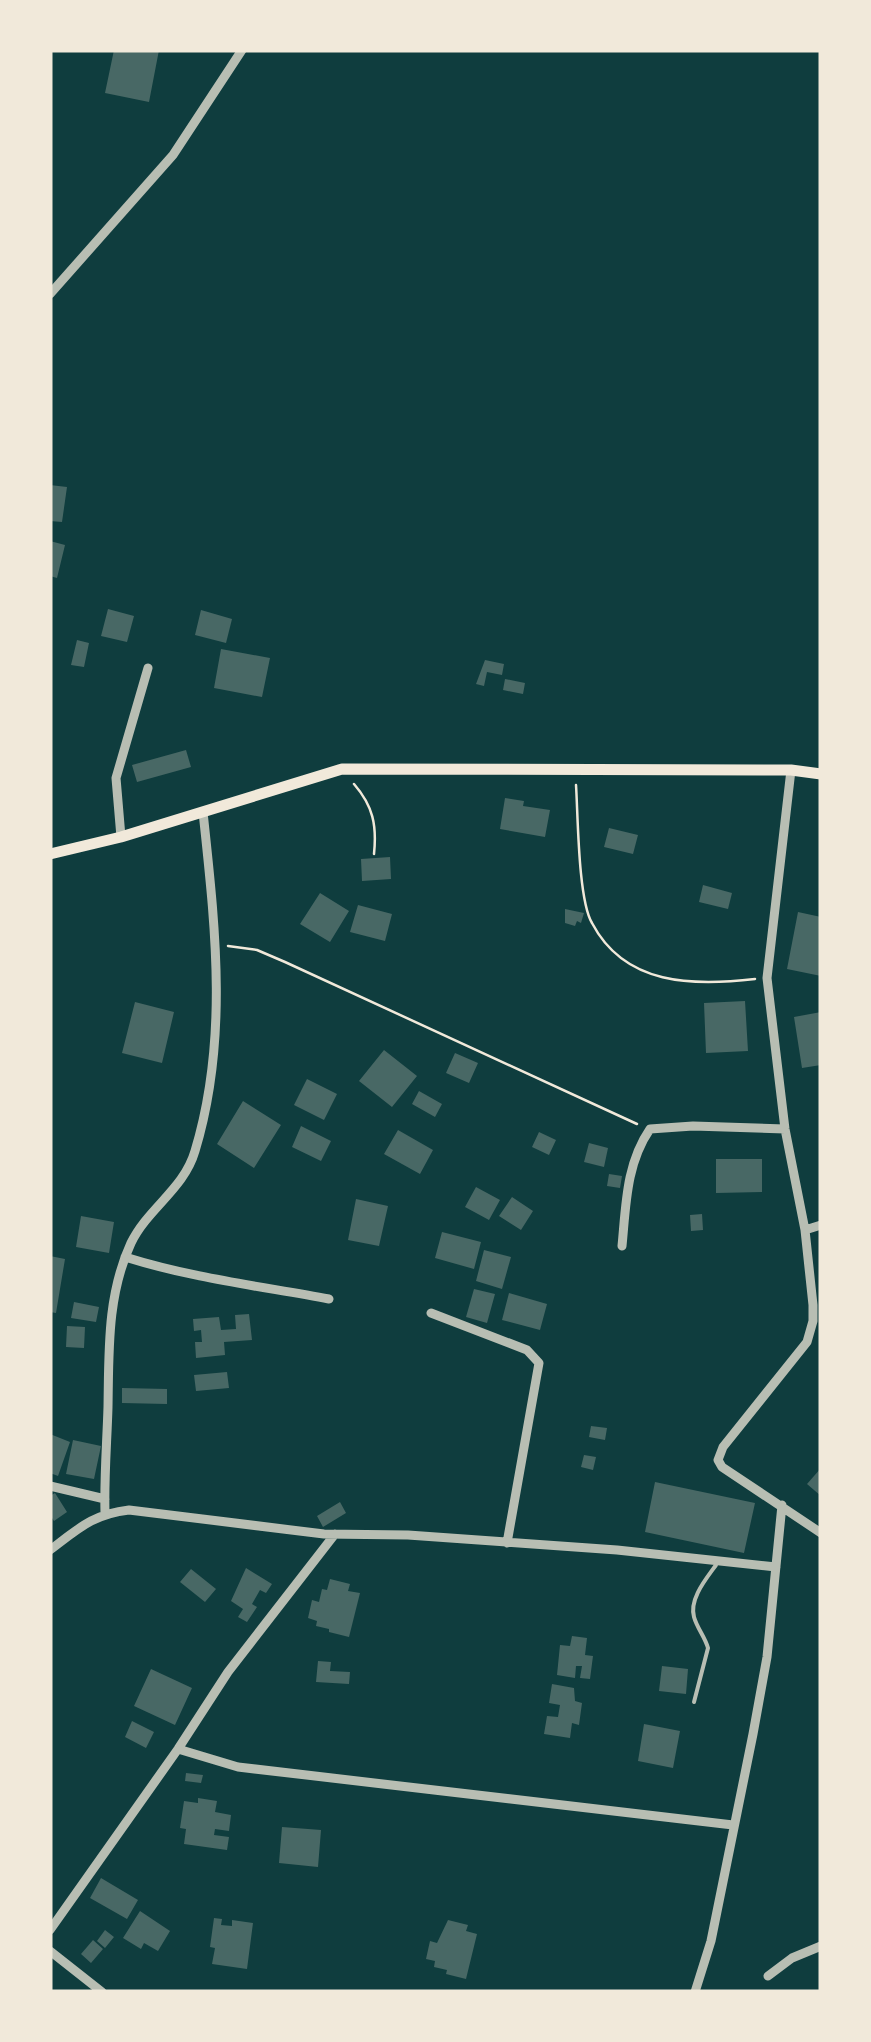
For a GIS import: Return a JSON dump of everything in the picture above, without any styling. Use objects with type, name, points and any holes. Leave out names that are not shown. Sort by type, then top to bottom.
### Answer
[{"type":"main road","points":[[50,854],[121,837],[350,768],[792,770],[821,774]]},
{"type":"street","points":[[50,294],[173,156],[242,50]]},
{"type":"street","points":[[121,837],[116,778],[148,668]]},
{"type":"street","points":[[792,770],[767,978],[784,1129],[805,1230],[813,1321],[807,1342],[718,1455],[722,1466],[821,1533]]},
{"type":"street","points":[[106,1513],[110,1324],[117,1280],[135,1236],[180,1182],[196,1151],[216,1042],[217,944],[202,812]]},
{"type":"street","points":[[622,1246],[630,1169],[650,1129],[784,1129]]},
{"type":"street","points":[[805,1230],[821,1225]]},
{"type":"street","points":[[124,1258],[208,1280],[329,1299]]},
{"type":"street","points":[[431,1312],[527,1350],[539,1363],[506,1543]]},
{"type":"street","points":[[50,1486],[105,1500]]},
{"type":"street","points":[[695,1992],[711,1941],[767,1657],[782,1505]]},
{"type":"street","points":[[50,1550],[91,1519],[106,1513],[152,1512],[335,1534],[628,1550],[776,1567]]},
{"type":"street","points":[[50,1930],[228,1672],[335,1534]]},
{"type":"street","points":[[178,1749],[238,1767],[733,1825]]},
{"type":"street","points":[[768,1976],[792,1958],[821,1946]]},
{"type":"street","points":[[50,1951],[102,1992]]},
{"type":"lane","points":[[694,1702],[708,1648],[693,1608],[701,1587],[719,1561]]},
{"type":"path","points":[[350,768],[352,782],[367,799],[374,815],[374,854]]},
{"type":"path","points":[[575,768],[580,858],[590,921],[616,957],[650,977],[676,982],[767,978]]},
{"type":"path","points":[[217,944],[257,950],[650,1129]]},
{"type":"building","points":[[114,50],[159,50],[149,102],[105,93]]},
{"type":"building","points":[[50,485],[67,487],[62,522],[50,521]]},
{"type":"building","points":[[50,541],[65,545],[57,578],[50,576]]},
{"type":"building","points":[[108,609],[134,616],[127,642],[101,636]]},
{"type":"building","points":[[201,610],[232,619],[226,643],[195,635]]},
{"type":"building","points":[[77,640],[89,643],[84,667],[71,665]]},
{"type":"building","points":[[221,649],[270,658],[262,697],[214,688]]},
{"type":"building","points":[[485,660],[504,664],[502,675],[487,672],[484,686],[476,684]]},
{"type":"building","points":[[505,679],[525,683],[523,694],[503,690]]},
{"type":"building","points":[[186,750],[191,767],[137,782],[132,765]]},
{"type":"building","points":[[505,798],[524,801],[523,806],[550,810],[545,837],[500,829]]},
{"type":"building","points":[[609,828],[638,835],[633,854],[604,847]]},
{"type":"building","points":[[390,857],[391,879],[362,881],[361,859]]},
{"type":"building","points":[[703,885],[732,893],[728,909],[699,902]]},
{"type":"building","points":[[320,893],[349,911],[330,942],[300,924]]},
{"type":"building","points":[[358,905],[392,914],[385,941],[350,932]]},
{"type":"building","points":[[565,909],[584,913],[581,923],[565,923]]},
{"type":"building","points":[[798,912],[821,917],[821,976],[787,969]]},
{"type":"building","points":[[745,1001],[748,1051],[706,1053],[704,1003]]},
{"type":"building","points":[[135,1002],[174,1012],[162,1063],[122,1053]]},
{"type":"building","points":[[821,1012],[821,1065],[802,1068],[794,1017]]},
{"type":"building","points":[[384,1050],[417,1076],[392,1107],[359,1081]]},
{"type":"building","points":[[455,1053],[478,1063],[469,1083],[446,1073]]},
{"type":"building","points":[[307,1079],[337,1094],[324,1120],[294,1105]]},
{"type":"building","points":[[419,1091],[442,1104],[435,1117],[412,1104]]},
{"type":"building","points":[[243,1101],[281,1125],[254,1168],[217,1144]]},
{"type":"building","points":[[301,1126],[331,1141],[321,1161],[292,1147]]},
{"type":"building","points":[[398,1130],[433,1150],[420,1174],[384,1154]]},
{"type":"building","points":[[539,1132],[556,1140],[549,1155],[532,1147]]},
{"type":"building","points":[[589,1143],[608,1148],[604,1167],[584,1162]]},
{"type":"building","points":[[716,1159],[762,1159],[762,1192],[716,1193]]},
{"type":"building","points":[[609,1174],[622,1176],[620,1188],[607,1186]]},
{"type":"building","points":[[476,1187],[500,1200],[489,1220],[465,1207]]},
{"type":"building","points":[[512,1197],[533,1211],[521,1230],[499,1216]]},
{"type":"building","points":[[356,1199],[388,1206],[379,1246],[348,1240]]},
{"type":"building","points":[[702,1214],[703,1230],[691,1231],[690,1215]]},
{"type":"building","points":[[81,1216],[114,1222],[109,1253],[76,1247]]},
{"type":"building","points":[[442,1232],[481,1242],[474,1269],[435,1258]]},
{"type":"building","points":[[484,1250],[511,1257],[502,1289],[476,1281]]},
{"type":"building","points":[[50,1256],[65,1259],[56,1313],[50,1312]]},
{"type":"building","points":[[474,1289],[495,1294],[487,1323],[466,1317]]},
{"type":"building","points":[[509,1293],[547,1304],[540,1330],[502,1320]]},
{"type":"building","points":[[74,1302],[99,1307],[96,1322],[71,1318]]},
{"type":"building","points":[[249,1314],[252,1340],[224,1342],[225,1355],[196,1358],[195,1342],[202,1342],[201,1330],[194,1331],[193,1319],[219,1317],[221,1330],[236,1329],[235,1315]]},
{"type":"building","points":[[67,1326],[85,1327],[84,1348],[66,1347]]},
{"type":"building","points":[[227,1372],[229,1388],[196,1391],[194,1375]]},
{"type":"building","points":[[122,1388],[167,1389],[167,1404],[122,1403]]},
{"type":"building","points":[[591,1426],[607,1428],[605,1440],[589,1437]]},
{"type":"building","points":[[50,1434],[70,1442],[58,1476],[50,1473]]},
{"type":"building","points":[[73,1440],[101,1446],[94,1479],[66,1474]]},
{"type":"building","points":[[584,1455],[596,1457],[593,1470],[581,1467]]},
{"type":"building","points":[[821,1468],[821,1496],[807,1484]]},
{"type":"building","points":[[655,1482],[755,1503],[744,1553],[645,1532]]},
{"type":"building","points":[[55,1493],[67,1512],[54,1521],[50,1515],[50,1496]]},
{"type":"building","points":[[340,1502],[346,1513],[323,1527],[317,1516]]},
{"type":"building","points":[[246,1568],[272,1584],[266,1593],[260,1590],[252,1604],[257,1607],[247,1622],[238,1617],[243,1609],[231,1601]]},
{"type":"building","points":[[191,1569],[216,1589],[205,1602],[180,1582]]},
{"type":"building","points":[[330,1579],[350,1584],[348,1591],[360,1593],[349,1637],[316,1626],[317,1621],[308,1618],[312,1600],[319,1602]]},
{"type":"building","points":[[572,1636],[587,1638],[585,1655],[593,1656],[590,1679],[580,1678],[582,1666],[576,1666],[575,1678],[557,1675],[560,1645],[570,1646]]},
{"type":"building","points":[[318,1661],[331,1662],[330,1671],[350,1672],[349,1684],[316,1682]]},
{"type":"building","points":[[662,1666],[688,1669],[686,1694],[659,1691]]},
{"type":"building","points":[[151,1669],[192,1688],[175,1725],[134,1706]]},
{"type":"building","points":[[552,1684],[574,1688],[575,1701],[582,1703],[579,1725],[572,1723],[570,1738],[544,1734],[547,1716],[558,1717],[560,1705],[549,1703]]},
{"type":"building","points":[[132,1721],[154,1732],[146,1748],[125,1737]]},
{"type":"building","points":[[644,1724],[680,1731],[673,1768],[638,1761]]},
{"type":"building","points":[[186,1773],[203,1775],[201,1783],[185,1781]]},
{"type":"building","points":[[198,1798],[217,1801],[215,1812],[231,1815],[229,1831],[215,1829],[214,1835],[229,1837],[227,1850],[184,1844],[186,1829],[180,1828],[184,1801],[198,1803]]},
{"type":"building","points":[[282,1827],[321,1830],[318,1867],[279,1863]]},
{"type":"building","points":[[101,1878],[138,1900],[127,1919],[90,1898]]},
{"type":"building","points":[[140,1911],[170,1931],[158,1951],[144,1943],[141,1949],[123,1938]]},
{"type":"building","points":[[214,1918],[222,1919],[221,1925],[232,1926],[232,1920],[253,1923],[247,1969],[212,1964]]},
{"type":"building","points":[[448,1920],[468,1925],[466,1931],[477,1934],[466,1979],[446,1974],[447,1970],[434,1967],[435,1961],[426,1959],[430,1941],[437,1943]]},
{"type":"building","points":[[105,1930],[114,1937],[105,1948],[97,1941]]},
{"type":"building","points":[[93,1940],[103,1949],[91,1963],[81,1954]]}]
